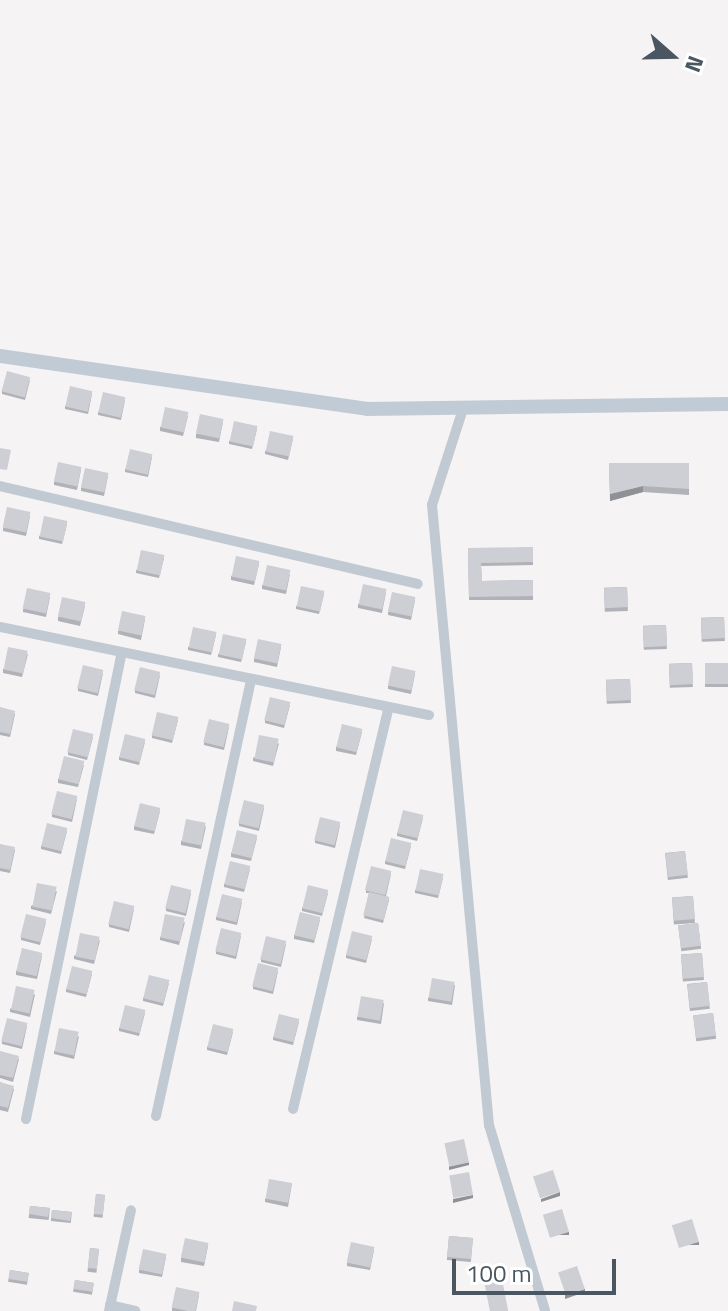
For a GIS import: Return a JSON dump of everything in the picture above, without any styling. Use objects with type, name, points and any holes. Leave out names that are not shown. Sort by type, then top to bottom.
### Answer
[{"type":"street","points":[[0,356],[367,409],[728,404]]},
{"type":"street","points":[[463,409],[432,505],[487,1112],[545,1311]]},
{"type":"street","points":[[0,486],[418,584]]},
{"type":"street","points":[[0,627],[429,715]]},
{"type":"street","points":[[26,1119],[122,653]]},
{"type":"street","points":[[156,1116],[251,679]]},
{"type":"street","points":[[293,1109],[389,707]]},
{"type":"street","points":[[131,1210],[110,1308],[135,1311]]},
{"type":"building","points":[[7,371],[30,377],[25,397],[2,391]]},
{"type":"building","points":[[70,386],[92,391],[88,412],[65,406]]},
{"type":"building","points":[[103,392],[125,397],[121,418],[98,412]]},
{"type":"building","points":[[165,407],[188,412],[184,433],[161,428]]},
{"type":"building","points":[[200,414],[223,419],[219,439],[196,434]]},
{"type":"building","points":[[234,421],[257,426],[253,447],[230,442]]},
{"type":"building","points":[[270,431],[293,436],[289,457],[266,452]]},
{"type":"building","points":[[0,448],[11,450],[7,470],[0,469]]},
{"type":"building","points":[[130,449],[152,454],[148,475],[125,469]]},
{"type":"building","points":[[58,462],[81,467],[77,487],[54,482]]},
{"type":"building","points":[[609,463],[689,463],[689,489],[643,486],[610,494]]},
{"type":"building","points":[[85,468],[108,473],[104,493],[81,488]]},
{"type":"building","points":[[7,507],[30,512],[26,533],[3,528]]},
{"type":"building","points":[[44,516],[67,521],[63,542],[40,537]]},
{"type":"building","points":[[533,547],[533,562],[481,563],[482,581],[533,580],[533,596],[469,597],[468,548]]},
{"type":"building","points":[[141,550],[164,555],[160,576],[137,571]]},
{"type":"building","points":[[236,556],[259,561],[255,582],[232,577]]},
{"type":"building","points":[[267,565],[290,570],[286,591],[263,586]]},
{"type":"building","points":[[363,584],[386,589],[382,610],[359,605]]},
{"type":"building","points":[[301,586],[324,591],[320,612],[297,607]]},
{"type":"building","points":[[627,587],[628,607],[605,608],[604,588]]},
{"type":"building","points":[[27,588],[50,593],[46,614],[23,609]]},
{"type":"building","points":[[392,592],[415,597],[411,617],[388,612]]},
{"type":"building","points":[[62,597],[85,602],[81,622],[58,617]]},
{"type":"building","points":[[122,611],[145,616],[141,636],[118,631]]},
{"type":"building","points":[[724,617],[725,638],[702,639],[701,618]]},
{"type":"building","points":[[666,625],[667,646],[644,647],[643,626]]},
{"type":"building","points":[[193,627],[216,632],[212,653],[189,648]]},
{"type":"building","points":[[223,634],[246,639],[242,660],[219,655]]},
{"type":"building","points":[[258,639],[281,644],[277,664],[254,659]]},
{"type":"building","points":[[8,647],[28,651],[23,673],[4,670]]},
{"type":"building","points":[[692,663],[693,684],[670,685],[669,664]]},
{"type":"building","points":[[705,663],[728,663],[728,684],[705,684]]},
{"type":"building","points":[[83,665],[103,670],[98,693],[77,688]]},
{"type":"building","points":[[392,666],[415,671],[411,691],[388,686]]},
{"type":"building","points":[[140,667],[160,672],[155,695],[134,690]]},
{"type":"building","points":[[630,679],[631,700],[607,701],[606,680]]},
{"type":"building","points":[[270,697],[290,702],[285,725],[264,720]]},
{"type":"building","points":[[0,707],[15,711],[10,734],[0,732]]},
{"type":"building","points":[[157,712],[178,717],[173,740],[152,735]]},
{"type":"building","points":[[209,719],[229,724],[224,747],[203,742]]},
{"type":"building","points":[[342,724],[362,729],[357,752],[336,747]]},
{"type":"building","points":[[73,729],[93,734],[88,757],[67,752]]},
{"type":"building","points":[[125,734],[145,739],[140,762],[119,757]]},
{"type":"building","points":[[259,735],[279,739],[274,762],[254,759]]},
{"type":"building","points":[[64,756],[84,761],[79,784],[58,779]]},
{"type":"building","points":[[57,791],[77,796],[72,819],[51,814]]},
{"type":"building","points":[[244,800],[264,805],[259,828],[238,823]]},
{"type":"building","points":[[140,803],[160,808],[155,831],[134,826]]},
{"type":"building","points":[[403,810],[423,815],[418,838],[397,833]]},
{"type":"building","points":[[320,817],[340,822],[335,845],[314,840]]},
{"type":"building","points":[[186,819],[206,823],[201,845],[182,842]]},
{"type":"building","points":[[47,823],[67,828],[62,851],[41,846]]},
{"type":"building","points":[[237,830],[257,835],[252,858],[231,853]]},
{"type":"building","points":[[391,838],[411,843],[406,866],[385,861]]},
{"type":"building","points":[[0,844],[15,847],[10,870],[0,868]]},
{"type":"building","points":[[685,851],[688,875],[668,877],[665,853]]},
{"type":"building","points":[[230,861],[250,866],[245,889],[224,884]]},
{"type":"building","points":[[371,866],[391,871],[385,895],[365,890]]},
{"type":"building","points":[[420,869],[443,874],[439,896],[415,891]]},
{"type":"building","points":[[37,883],[57,887],[52,910],[32,907]]},
{"type":"building","points":[[171,885],[191,890],[186,913],[165,908]]},
{"type":"building","points":[[308,885],[328,890],[323,913],[302,908]]},
{"type":"building","points":[[369,892],[389,897],[384,920],[363,915]]},
{"type":"building","points":[[222,894],[242,899],[237,922],[216,917]]},
{"type":"building","points":[[693,896],[695,919],[674,921],[672,898]]},
{"type":"building","points":[[114,901],[134,906],[129,929],[108,924]]},
{"type":"building","points":[[300,912],[320,917],[315,940],[294,935]]},
{"type":"building","points":[[26,914],[46,919],[41,942],[20,937]]},
{"type":"building","points":[[165,914],[185,918],[180,941],[160,938]]},
{"type":"building","points":[[698,923],[701,946],[681,948],[678,925]]},
{"type":"building","points":[[221,928],[241,933],[236,956],[215,951]]},
{"type":"building","points":[[352,931],[372,936],[366,960],[346,955]]},
{"type":"building","points":[[80,933],[100,937],[95,960],[75,957]]},
{"type":"building","points":[[266,936],[286,941],[281,964],[260,959]]},
{"type":"building","points":[[22,948],[42,953],[37,976],[16,971]]},
{"type":"building","points":[[702,953],[704,977],[683,979],[681,955]]},
{"type":"building","points":[[258,963],[278,968],[273,991],[252,986]]},
{"type":"building","points":[[72,966],[92,971],[87,994],[66,989]]},
{"type":"building","points":[[149,975],[169,980],[164,1003],[143,998]]},
{"type":"building","points":[[432,978],[455,982],[451,1002],[429,998]]},
{"type":"building","points":[[707,982],[710,1006],[690,1008],[687,984]]},
{"type":"building","points":[[16,986],[35,990],[30,1013],[11,1009]]},
{"type":"building","points":[[361,996],[384,1000],[380,1021],[357,1017]]},
{"type":"building","points":[[125,1005],[145,1010],[140,1033],[119,1028]]},
{"type":"building","points":[[713,1013],[716,1036],[696,1038],[693,1015]]},
{"type":"building","points":[[279,1014],[299,1019],[294,1042],[273,1037]]},
{"type":"building","points":[[7,1018],[27,1023],[22,1046],[1,1041]]},
{"type":"building","points":[[213,1024],[233,1029],[228,1052],[207,1047]]},
{"type":"building","points":[[59,1028],[79,1032],[74,1055],[54,1052]]},
{"type":"building","points":[[0,1051],[19,1056],[13,1078],[0,1075]]},
{"type":"building","points":[[0,1082],[14,1086],[8,1108],[0,1106]]},
{"type":"building","points":[[464,1139],[469,1162],[449,1167],[444,1143]]},
{"type":"building","points":[[553,1170],[560,1192],[540,1198],[533,1176]]},
{"type":"building","points":[[469,1172],[473,1195],[453,1198],[449,1175]]},
{"type":"building","points":[[269,1179],[292,1183],[288,1203],[266,1199]]},
{"type":"building","points":[[96,1194],[105,1195],[103,1215],[94,1214]]},
{"type":"building","points":[[30,1206],[50,1208],[48,1217],[29,1214]]},
{"type":"building","points":[[562,1209],[569,1232],[550,1238],[543,1215]]},
{"type":"building","points":[[52,1210],[72,1212],[70,1221],[51,1218]]},
{"type":"building","points":[[692,1219],[699,1242],[679,1248],[672,1225]]},
{"type":"building","points":[[449,1236],[473,1238],[471,1259],[447,1257]]},
{"type":"building","points":[[185,1238],[208,1243],[204,1263],[181,1258]]},
{"type":"building","points":[[351,1242],[374,1247],[370,1268],[347,1263]]},
{"type":"building","points":[[90,1248],[99,1249],[97,1269],[88,1268]]},
{"type":"building","points":[[143,1249],[166,1254],[162,1275],[139,1270]]},
{"type":"building","points":[[577,1266],[585,1289],[566,1295],[558,1273]]},
{"type":"building","points":[[10,1270],[29,1273],[27,1282],[9,1279]]},
{"type":"building","points":[[502,1279],[508,1311],[490,1311],[484,1282]]},
{"type":"building","points":[[75,1280],[94,1283],[92,1292],[74,1289]]},
{"type":"building","points":[[176,1287],[199,1292],[195,1311],[172,1308]]},
{"type":"building","points":[[234,1301],[257,1306],[256,1311],[232,1311]]}]
